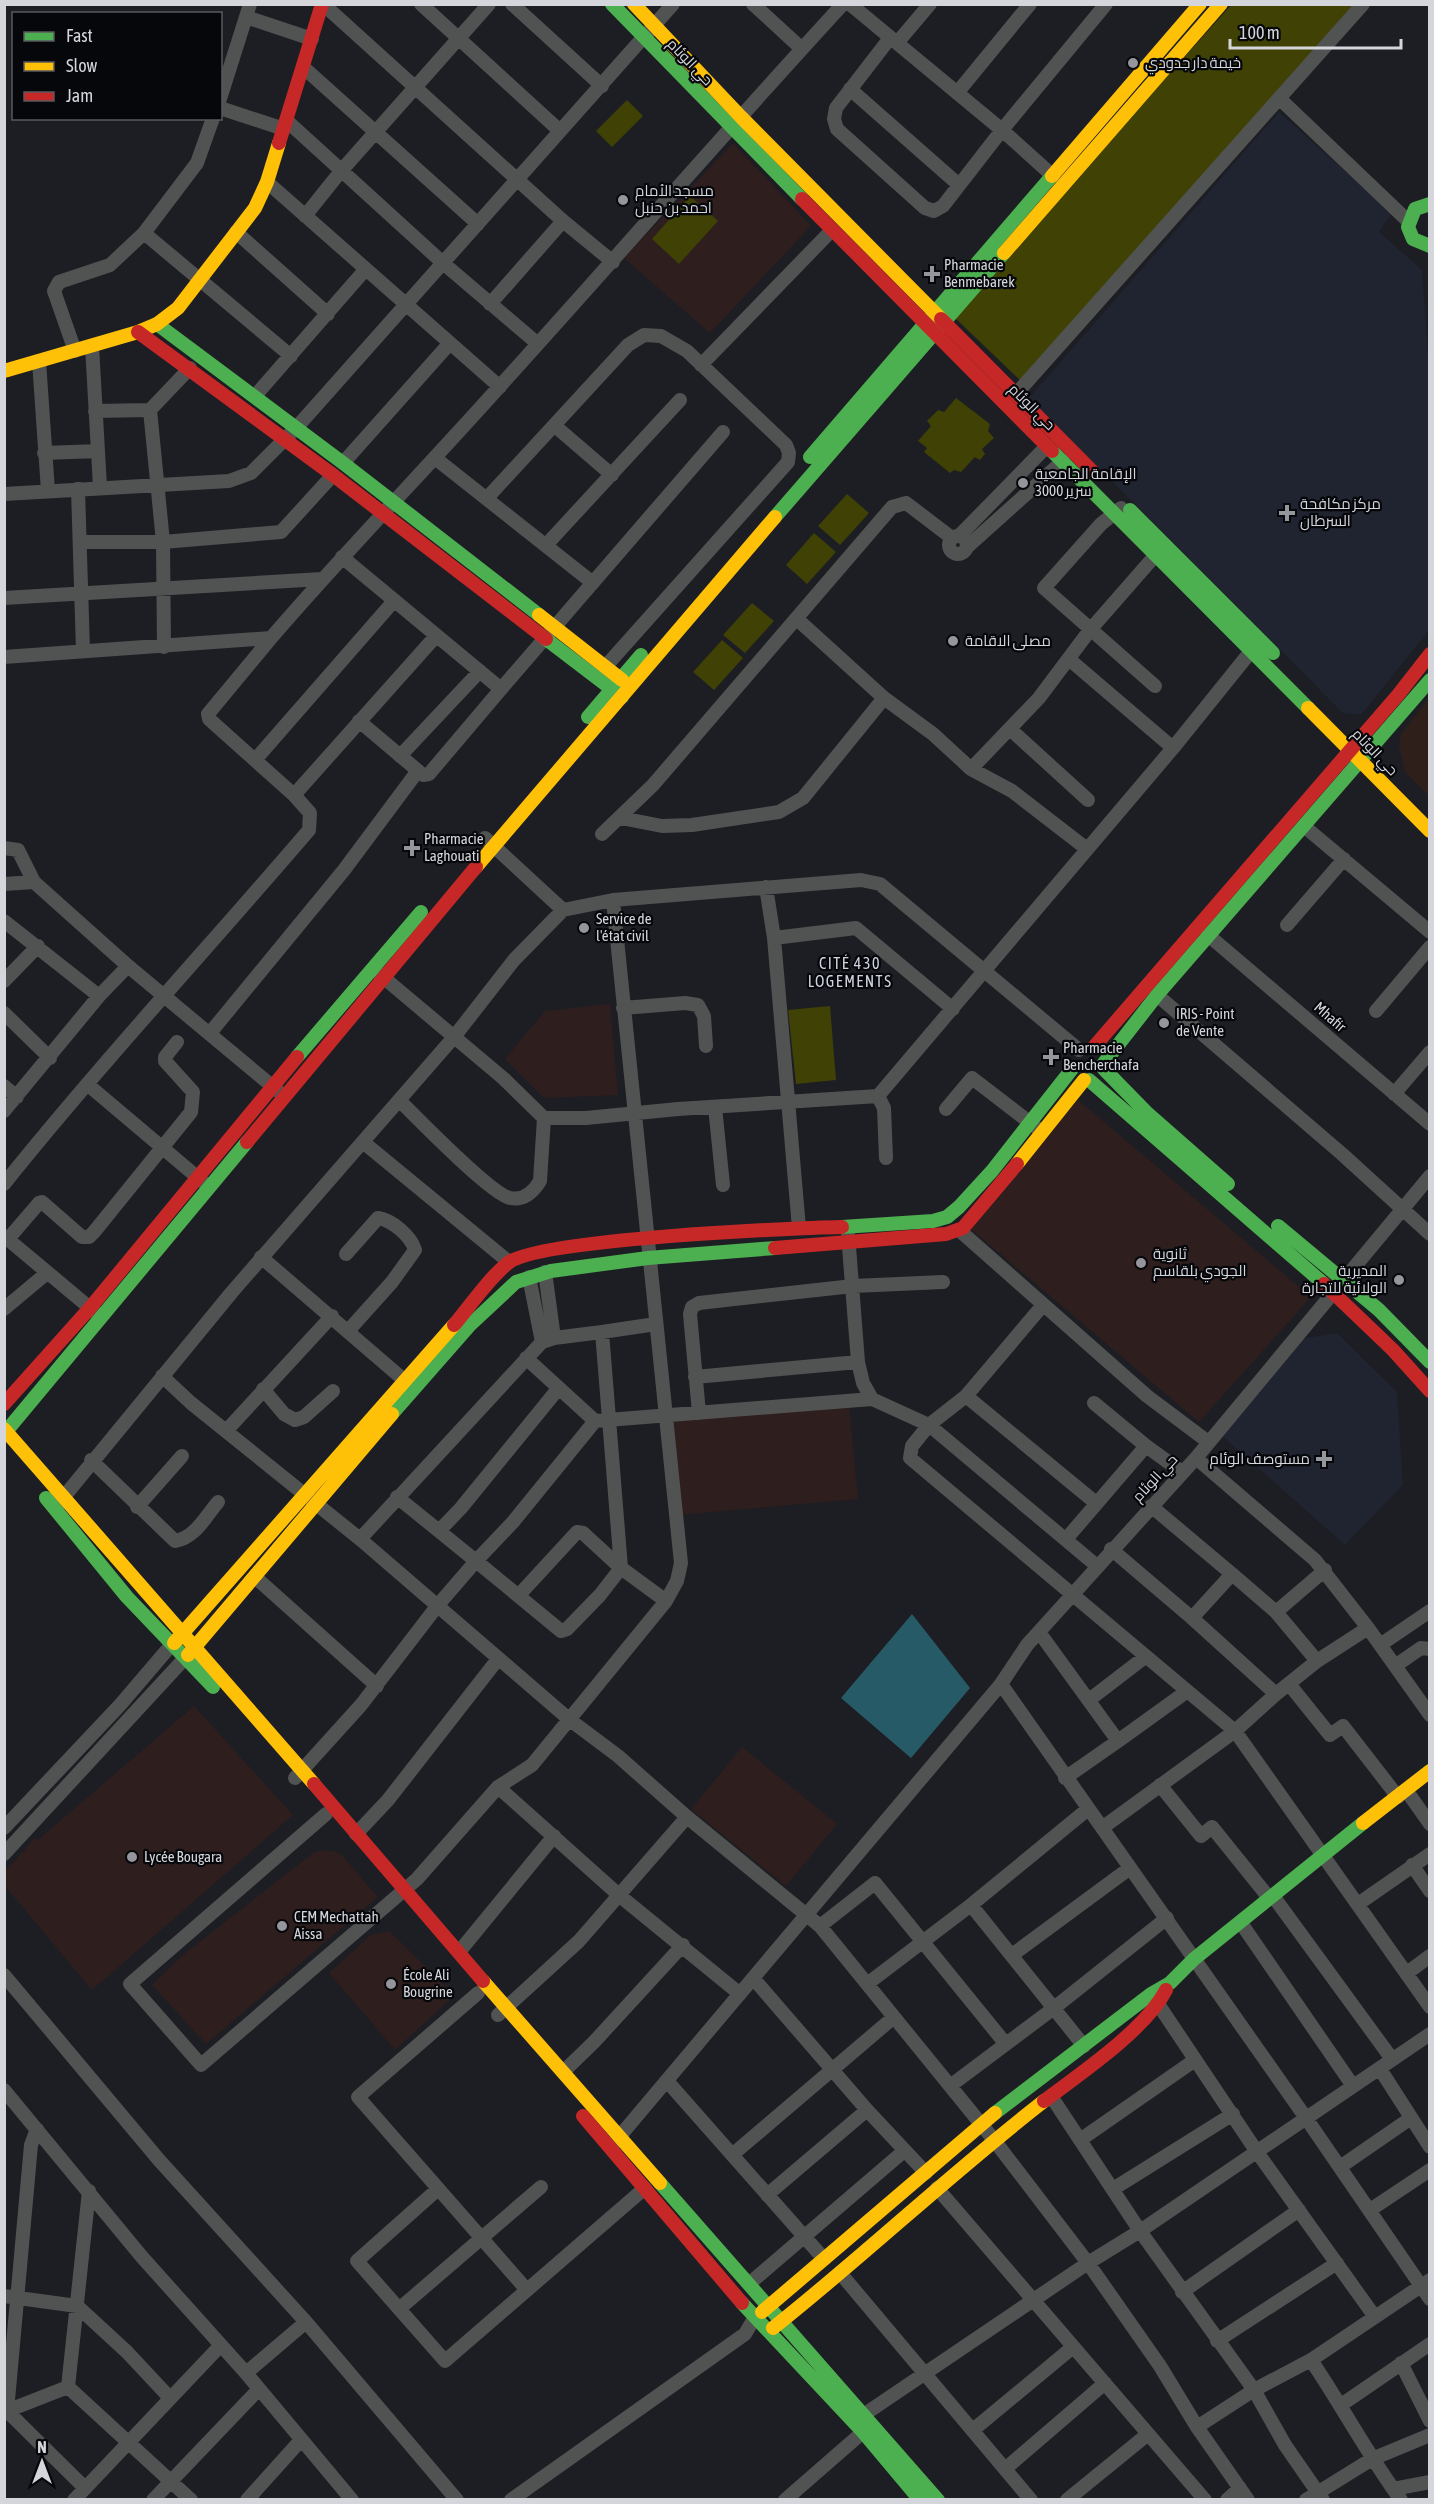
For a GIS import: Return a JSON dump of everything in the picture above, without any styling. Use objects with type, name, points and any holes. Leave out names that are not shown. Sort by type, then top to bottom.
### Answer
[{"type":"street","points":[[4,371],[138,332],[157,324],[178,308],[255,208],[267,182],[286,125],[323,4],[563,221],[613,262]]},
{"type":"street","points":[[421,4],[560,131]]},
{"type":"street","points":[[305,216],[341,171],[489,4]]},
{"type":"street","points":[[512,4],[602,86]]},
{"type":"street","name":"حي الوئام","points":[[612,4],[730,128],[832,230],[1016,394],[1120,509],[1155,555],[1256,645]]},
{"type":"street","name":"حي الوئام","points":[[634,4],[935,323],[1047,446],[1120,509],[1165,544],[1256,645],[1354,744],[1430,831]]},
{"type":"street","points":[[4,494],[244,478],[297,427],[673,4]]},
{"type":"street","points":[[753,4],[802,49]]},
{"type":"street","points":[[4,1184],[87,1084],[309,830],[310,813],[294,795],[209,719],[208,714],[322,579],[395,503],[843,4]]},
{"type":"street","points":[[850,4],[1002,130],[1053,176]]},
{"type":"street","points":[[930,4],[850,89],[836,108],[834,119],[837,129],[925,208],[934,211],[943,206],[1002,130],[1106,4]]},
{"type":"street","points":[[957,93],[1030,4]]},
{"type":"street","points":[[935,323],[1053,176],[1200,4]]},
{"type":"street","points":[[58,1503],[5,1432],[95,1312],[204,1183],[284,1096],[379,973],[739,549],[935,323],[1221,4]]},
{"type":"street","points":[[1016,394],[1363,4]]},
{"type":"street","points":[[222,93],[248,11],[312,39]]},
{"type":"street","points":[[303,67],[478,224]]},
{"type":"street","points":[[850,89],[960,184]]},
{"type":"street","points":[[1280,99],[1408,221],[1413,239],[1427,245],[1430,259]]},
{"type":"street","points":[[222,109],[286,125],[538,344]]},
{"type":"street","points":[[75,351],[54,291],[56,287],[59,282],[110,265],[144,233],[197,163],[212,120]]},
{"type":"street","points":[[267,182],[404,305],[500,387]]},
{"type":"street","points":[[1408,221],[1411,214],[1425,205],[1430,193]]},
{"type":"street","points":[[490,304],[563,221]]},
{"type":"street","points":[[701,365],[832,230]]},
{"type":"street","points":[[236,232],[328,314]]},
{"type":"street","points":[[144,233],[201,278],[291,356]]},
{"type":"street","points":[[255,396],[365,270]]},
{"type":"street","points":[[157,324],[297,427],[395,503],[549,632],[606,666],[622,688]]},
{"type":"street","points":[[138,332],[190,368],[384,514],[549,632],[622,688]]},
{"type":"street","points":[[487,498],[628,345],[644,335],[661,336],[687,351],[786,445],[789,453],[788,462],[606,666]]},
{"type":"street","points":[[343,463],[450,343]]},
{"type":"street","points":[[92,346],[100,488]]},
{"type":"street","points":[[39,361],[48,491]]},
{"type":"street","points":[[95,411],[150,410],[190,368]]},
{"type":"street","points":[[547,544],[680,400]]},
{"type":"street","points":[[150,410],[163,542],[164,646]]},
{"type":"street","points":[[555,426],[612,475]]},
{"type":"street","points":[[359,722],[417,772],[423,775],[429,774],[723,432]]},
{"type":"street","points":[[959,541],[1047,446]]},
{"type":"street","points":[[44,453],[98,451]]},
{"type":"street","points":[[435,458],[547,544],[592,583]]},
{"type":"street","points":[[959,541],[1063,461]]},
{"type":"street","points":[[81,542],[163,542],[281,532],[333,475]]},
{"type":"street","points":[[78,489],[83,651]]},
{"type":"street","points":[[602,834],[653,785],[798,620],[892,507],[898,503],[906,503],[959,541]]},
{"type":"street","points":[[1120,509],[1101,524],[1044,588],[1155,686]]},
{"type":"street","points":[[971,768],[1010,729],[1070,660],[1090,630],[1165,544]]},
{"type":"street","points":[[342,557],[393,602],[501,689]]},
{"type":"street","points":[[4,598],[322,579]]},
{"type":"street","points":[[255,760],[393,602]]},
{"type":"street","points":[[798,620],[884,698],[933,734],[971,768],[1011,791],[1087,849]]},
{"type":"street","points":[[294,795],[436,636]]},
{"type":"street","points":[[4,657],[271,638]]},
{"type":"street","points":[[379,973],[503,1078],[544,1118],[878,1096],[954,1009],[1230,680],[1256,645]]},
{"type":"street","points":[[4,1828],[120,1705],[509,1262],[519,1256],[544,1250],[799,1228],[933,1221],[946,1217],[960,1207],[992,1171],[1028,1122],[1072,1069],[1072,1059],[1086,1049],[1398,695],[1430,654]]},
{"type":"street","points":[[1070,660],[1173,748]]},
{"type":"street","points":[[400,756],[480,671]]},
{"type":"street","points":[[4,1854],[191,1651],[470,1325],[516,1282],[544,1272],[648,1258],[946,1234],[959,1230],[990,1198],[1087,1080],[1098,1077],[1157,995],[1430,681]]},
{"type":"street","points":[[621,818],[662,826],[693,825],[779,812],[802,798],[884,698]]},
{"type":"street","points":[[1010,729],[1089,800]]},
{"type":"street","name":"حي الوئام","points":[[1364,755],[1430,814]]},
{"type":"street","points":[[210,1034],[344,870],[417,772]]},
{"type":"street","points":[[1305,827],[1430,932]]},
{"type":"street","points":[[490,842],[563,910]]},
{"type":"street","points":[[4,848],[18,850],[34,882],[163,996],[284,1096]]},
{"type":"street","points":[[1287,925],[1344,859]]},
{"type":"street","points":[[58,1503],[261,1257],[454,1037],[514,960],[563,910],[613,900],[861,880],[880,884],[983,972],[1086,1049],[1101,1054],[1104,1066],[1169,1132],[1379,1310],[1430,1362]]},
{"type":"street","points":[[4,884],[34,882]]},
{"type":"street","points":[[766,887],[774,938],[799,1228]]},
{"type":"street","points":[[326,1814],[130,1984],[201,2065],[433,1862],[498,1787],[532,1765],[570,1720],[599,1680],[666,1601],[677,1581],[681,1563],[613,900]]},
{"type":"street","points":[[4,921],[99,996]]},
{"type":"street","points":[[774,938],[856,928],[954,1009]]},
{"type":"street","name":"Mhafir","points":[[1209,935],[1430,1124]]},
{"type":"street","points":[[4,981],[38,946]]},
{"type":"street","points":[[1376,1011],[1430,947]]},
{"type":"street","points":[[4,1111],[99,996],[128,966]]},
{"type":"street","points":[[204,1183],[272,1086],[379,973]]},
{"type":"street","points":[[1157,995],[1430,1234]]},
{"type":"street","points":[[623,1008],[685,1003],[698,1005],[704,1016],[706,1046]]},
{"type":"street","points":[[4,1013],[50,1058]]},
{"type":"street","points":[[95,1312],[6,1237],[42,1202],[75,1233],[82,1238],[89,1237],[191,1112],[194,1100],[190,1087],[165,1061],[165,1057],[177,1042]]},
{"type":"street","points":[[1394,1094],[1430,1052]]},
{"type":"street","points":[[1072,1069],[1333,1291],[1381,1337],[1430,1391]]},
{"type":"street","points":[[946,1109],[972,1077],[1043,1133]]},
{"type":"street","points":[[87,1084],[204,1183]]},
{"type":"street","points":[[4,1086],[16,1097]]},
{"type":"street","points":[[878,1096],[884,1108],[886,1158]]},
{"type":"street","points":[[399,1100],[486,1183],[509,1198],[525,1197],[535,1189],[540,1181],[544,1118]]},
{"type":"street","points":[[715,1107],[723,1185]]},
{"type":"street","points":[[363,1142],[509,1262]]},
{"type":"street","name":"حي الوئام","points":[[615,2142],[1001,1684],[1016,1659],[1072,1593],[1196,1458],[1207,1441],[1430,1176]]},
{"type":"street","points":[[346,1254],[378,1218],[404,1233],[412,1242],[415,1250],[392,1282],[348,1331]]},
{"type":"street","points":[[848,1227],[858,1362],[863,1383],[872,1399]]},
{"type":"street","points":[[959,1230],[1147,1396],[1207,1441]]},
{"type":"street","points":[[261,1257],[404,1380]]},
{"type":"street","points":[[544,1272],[548,1340]]},
{"type":"street","points":[[4,1309],[46,1273]]},
{"type":"street","points":[[529,1277],[548,1340]]},
{"type":"street","points":[[699,1413],[690,1314],[692,1307],[699,1303],[853,1286],[943,1282]]},
{"type":"street","points":[[1043,1305],[966,1396],[929,1425],[912,1446],[910,1458],[1235,1731],[1430,2007]]},
{"type":"street","points":[[4,1404],[95,1312]]},
{"type":"street","points":[[226,1431],[332,1316]]},
{"type":"street","points":[[360,1539],[526,1358],[548,1340],[656,1324]]},
{"type":"street","points":[[397,1497],[557,1628],[561,1631],[567,1629],[600,1595],[621,1568],[602,1421],[602,1332]]},
{"type":"street","points":[[526,1358],[558,1389],[602,1421],[872,1399],[929,1425],[1067,1538],[1097,1566]]},
{"type":"street","points":[[696,1377],[858,1362]]},
{"type":"street","points":[[162,1376],[360,1539],[570,1720],[618,1756],[687,1817],[820,1926],[994,2140],[1088,2263],[1160,2366],[1197,2427],[1244,2494],[1227,2499]]},
{"type":"street","points":[[263,1389],[284,1413],[295,1420],[304,1417],[333,1391]]},
{"type":"street","points":[[439,1531],[461,1508],[558,1389]]},
{"type":"street","points":[[966,1396],[1096,1503]]},
{"type":"street","points":[[1094,1404],[1182,1472]]},
{"type":"street","points":[[298,1775],[377,1686],[438,1605],[602,1421]]},
{"type":"street","points":[[1067,1538],[1146,1446]]},
{"type":"street","points":[[4,1451],[58,1503],[191,1651],[298,1775],[356,1834],[478,1993],[502,2012],[563,2072],[615,2142],[645,2188],[768,2332],[858,2427],[920,2499]]},
{"type":"street","points":[[137,1507],[182,1456]]},
{"type":"street","points":[[1196,1458],[1325,1570],[1430,1715]]},
{"type":"street","points":[[92,1460],[137,1507],[175,1541],[184,1539],[194,1531],[218,1502]]},
{"type":"street","points":[[1151,1506],[1276,1612],[1317,1660]]},
{"type":"street","points":[[519,1595],[577,1532],[583,1533],[621,1568],[666,1601]]},
{"type":"street","points":[[1111,1550],[1192,1618],[1276,1694]]},
{"type":"street","points":[[1276,1612],[1325,1570]]},
{"type":"street","points":[[1192,1618],[1232,1574]]},
{"type":"street","points":[[255,1577],[377,1686]]},
{"type":"street","points":[[1380,1645],[1430,1611]]},
{"type":"street","points":[[1102,1828],[1235,1731],[1317,1660],[1368,1628]]},
{"type":"street","points":[[1039,1632],[1118,1741]]},
{"type":"street","points":[[1395,1666],[1421,1648],[1430,1649]]},
{"type":"street","points":[[1089,1700],[1145,1657]]},
{"type":"street","points":[[356,1834],[395,1791],[498,1659]]},
{"type":"street","points":[[1001,1684],[1370,2210],[1425,2283],[1430,2299]]},
{"type":"street","points":[[1289,1684],[1330,1735],[1343,1726],[1430,1824]]},
{"type":"street","points":[[1065,1778],[1186,1692]]},
{"type":"street","points":[[745,2334],[768,2332],[841,2274],[994,2140],[1101,2057],[1194,1959],[1430,1771]]},
{"type":"street","points":[[298,1775],[326,1814],[459,1952],[502,2012],[615,2142],[771,2305],[866,2412],[938,2499]]},
{"type":"street","points":[[1160,1785],[1201,1836],[1212,1827],[1271,1897],[1392,2059]]},
{"type":"street","points":[[498,1787],[620,1896],[683,1945],[740,1994]]},
{"type":"street","points":[[867,1984],[971,1905],[1088,1809]]},
{"type":"street","points":[[502,2012],[579,1941],[687,1817]]},
{"type":"street","points":[[459,1952],[554,1836]]},
{"type":"street","points":[[1358,1904],[1430,1854]]},
{"type":"street","points":[[1412,1865],[1430,1891]]},
{"type":"street","points":[[1012,1955],[1130,1868]]},
{"type":"street","points":[[820,1926],[875,1883],[1005,2043]]},
{"type":"street","points":[[971,1905],[1084,2046]]},
{"type":"street","points":[[950,2086],[1054,2008],[1167,1918]]},
{"type":"street","points":[[1241,1923],[1353,2085]]},
{"type":"street","points":[[563,2072],[594,2042],[683,1945]]},
{"type":"street","points":[[1407,1973],[1430,1956]]},
{"type":"street","points":[[4,1975],[159,2160],[306,2322],[458,2499]]},
{"type":"street","points":[[753,1978],[867,2110],[926,2173]]},
{"type":"street","points":[[478,1993],[358,2097],[527,2290]]},
{"type":"street","points":[[511,2499],[745,2334],[755,2317],[980,2125],[1084,2046],[1155,2000]]},
{"type":"street","points":[[1155,2000],[1257,2152],[1375,2317]]},
{"type":"street","points":[[732,2155],[894,2017]]},
{"type":"street","points":[[785,2499],[858,2427],[866,2412],[1088,2263],[1140,2231],[1430,2034]]},
{"type":"street","points":[[1080,2140],[1195,2060]]},
{"type":"street","points":[[1380,2068],[1430,2147]]},
{"type":"street","points":[[667,2081],[824,2259]]},
{"type":"street","points":[[5,2091],[149,2265],[246,2373],[352,2499]]},
{"type":"street","points":[[1051,2096],[1182,2292],[1254,2390],[1315,2497],[1372,2458],[1430,2435]]},
{"type":"street","points":[[767,2195],[867,2110]]},
{"type":"street","points":[[1113,2189],[1233,2114]]},
{"type":"street","points":[[1340,2167],[1411,2118]]},
{"type":"street","points":[[37,2129],[31,2145],[11,2296],[6,2412],[85,2488]]},
{"type":"street","points":[[750,2283],[904,2151]]},
{"type":"street","points":[[1370,2210],[1430,2170]]},
{"type":"street","points":[[399,2309],[541,2187]]},
{"type":"street","points":[[438,2189],[357,2261],[445,2361],[645,2188]]},
{"type":"street","points":[[937,2188],[1204,2499]]},
{"type":"street","points":[[68,2387],[89,2191]]},
{"type":"street","points":[[1182,2292],[1299,2210]]},
{"type":"street","points":[[1218,2341],[1338,2263]]},
{"type":"street","points":[[841,2274],[1031,2499]]},
{"type":"street","points":[[1197,2427],[1254,2390],[1311,2360],[1425,2283]]},
{"type":"street","points":[[11,2296],[77,2306],[127,2352],[170,2398]]},
{"type":"street","points":[[246,2373],[306,2322]]},
{"type":"street","points":[[1341,2405],[1430,2344]]},
{"type":"street","points":[[74,2499],[221,2345]]},
{"type":"street","points":[[973,2430],[1073,2347]]},
{"type":"street","points":[[1311,2360],[1397,2494],[1430,2482]]},
{"type":"street","points":[[1401,2363],[1430,2421]]},
{"type":"street","points":[[1005,2469],[1105,2383]]},
{"type":"street","points":[[6,2412],[68,2387]]},
{"type":"street","points":[[68,2387],[191,2499]]},
{"type":"street","points":[[153,2499],[259,2389]]},
{"type":"street","points":[[1067,2499],[1148,2434]]},
{"type":"street","points":[[247,2499],[301,2440]]},
{"type":"shaded area","points":[[1231,5],[1367,5],[1021,381],[953,316]]},
{"type":"shaded area","points":[[627,100],[643,116],[612,147],[596,131]]},
{"type":"shaded area","name":"مركز مكافحة السرطان","points":[[1279,112],[1392,213],[1379,232],[1422,270],[1430,378],[1430,629],[1361,715],[1343,713],[1029,398]]},
{"type":"shaded area","points":[[733,143],[811,226],[710,333],[624,258]]},
{"type":"shaded area","points":[[690,196],[718,221],[679,264],[652,239]]},
{"type":"shaded area","points":[[956,398],[990,424],[988,431],[994,438],[982,449],[985,454],[980,460],[975,457],[961,472],[954,470],[950,473],[924,452],[927,448],[918,441],[931,426],[927,421],[938,410],[944,412]]},
{"type":"shaded area","points":[[847,494],[869,513],[840,545],[818,526]]},
{"type":"shaded area","points":[[814,533],[836,552],[807,584],[786,565]]},
{"type":"shaded area","points":[[752,603],[774,621],[745,653],[723,635]]},
{"type":"shaded area","points":[[722,640],[743,658],[714,690],[693,672]]},
{"type":"shaded area","points":[[1429,698],[1429,796],[1405,772],[1399,746],[1401,734]]},
{"type":"shaded area","points":[[610,1004],[618,1095],[544,1098],[505,1059],[545,1011]]},
{"type":"shaded area","points":[[830,1006],[836,1080],[796,1084],[788,1010]]},
{"type":"shaded area","name":"ثانوية الجودي بلقاسم","points":[[1078,1100],[1311,1297],[1199,1422],[971,1229]]},
{"type":"shaded area","name":"مستوصف الوئام","points":[[1337,1333],[1397,1392],[1403,1485],[1345,1545],[1219,1433],[1300,1339]]},
{"type":"shaded area","points":[[849,1405],[858,1499],[677,1515],[668,1421]]},
{"type":"shaded area","name":"Lycée Bougara","points":[[194,1706],[293,1815],[92,1990],[5,1886],[5,1872],[35,1838],[38,1840]]},
{"type":"shaded area","points":[[742,1747],[837,1824],[786,1886],[691,1809]]},
{"type":"shaded area","name":"CEM Mechattah Aissa","points":[[325,1850],[340,1853],[378,1897],[206,2044],[152,1985],[183,1955],[313,1853]]},
{"type":"shaded area","name":"École Ali Bougrine","points":[[389,1931],[455,1995],[395,2050],[329,1973],[371,1935]]},
{"type":"water","points":[[912,1614],[970,1688],[911,1758],[841,1698]]},
{"type":"traffic: fast","points":[[612,4],[802,199]]},
{"type":"traffic: fast","points":[[810,457],[1052,176]]},
{"type":"traffic: fast","points":[[1430,204],[1415,209],[1408,227],[1413,239],[1430,246]]},
{"type":"traffic: fast","points":[[775,517],[1004,253]]},
{"type":"traffic: fast","points":[[157,324],[343,463],[539,615]]},
{"type":"traffic: fast","points":[[1052,451],[1308,708]]},
{"type":"traffic: fast","points":[[1130,510],[1273,653]]},
{"type":"traffic: fast","points":[[546,639],[622,697]]},
{"type":"traffic: fast","points":[[588,717],[641,655]]},
{"type":"traffic: fast","points":[[1104,1063],[1157,995],[1430,680]]},
{"type":"traffic: fast","points":[[297,1057],[421,912]]},
{"type":"traffic: fast","points":[[842,1227],[933,1221],[947,1217],[992,1171],[1072,1069]]},
{"type":"traffic: fast","points":[[1104,1069],[1146,1112],[1228,1184]]},
{"type":"traffic: fast","points":[[1089,1080],[1324,1284]]},
{"type":"traffic: fast","points":[[4,1434],[247,1142]]},
{"type":"traffic: fast","points":[[1278,1226],[1379,1310],[1430,1362]]},
{"type":"traffic: fast","points":[[392,1414],[470,1325],[516,1282],[551,1271],[648,1258],[775,1248]]},
{"type":"traffic: fast","points":[[46,1498],[127,1597],[213,1687]]},
{"type":"traffic: fast","points":[[995,2113],[1151,1994],[1170,1983],[1194,1959],[1363,1823]]},
{"type":"traffic: fast","points":[[660,2183],[938,2500]]},
{"type":"traffic: fast","points":[[742,2303],[863,2432],[920,2500]]},
{"type":"traffic: slow","points":[[634,4],[741,117],[941,319]]},
{"type":"traffic: slow","points":[[1052,176],[1200,4]]},
{"type":"traffic: slow","points":[[1004,253],[1221,4]]},
{"type":"traffic: slow","points":[[4,371],[138,332],[157,324],[178,308],[255,208],[267,182],[279,143]]},
{"type":"traffic: slow","points":[[476,867],[775,517]]},
{"type":"traffic: slow","points":[[539,615],[622,680]]},
{"type":"traffic: slow","points":[[1308,708],[1430,831]]},
{"type":"traffic: slow","points":[[1017,1164],[1084,1080]]},
{"type":"traffic: slow","points":[[174,1643],[454,1325]]},
{"type":"traffic: slow","points":[[188,1655],[392,1414]]},
{"type":"traffic: slow","points":[[4,1429],[314,1784]]},
{"type":"traffic: slow","points":[[1363,1823],[1430,1771]]},
{"type":"traffic: slow","points":[[483,1981],[660,2183]]},
{"type":"traffic: slow","points":[[773,2328],[1044,2101]]},
{"type":"traffic: slow","points":[[762,2312],[995,2113]]},
{"type":"traffic: jam","points":[[279,143],[322,4]]},
{"type":"traffic: jam","points":[[802,199],[1052,451]]},
{"type":"traffic: jam","points":[[941,319],[1093,472]]},
{"type":"traffic: jam","points":[[138,332],[333,475],[546,639]]},
{"type":"traffic: jam","points":[[1093,1048],[1398,695],[1430,654]]},
{"type":"traffic: jam","points":[[247,1142],[476,867]]},
{"type":"traffic: jam","points":[[4,1404],[90,1308],[297,1057]]},
{"type":"traffic: jam","points":[[775,1248],[946,1234],[963,1228],[1017,1164]]},
{"type":"traffic: jam","points":[[454,1325],[501,1269],[508,1263],[529,1255],[566,1247],[667,1236],[842,1227]]},
{"type":"traffic: jam","points":[[1324,1284],[1393,1350],[1430,1391]]},
{"type":"traffic: jam","points":[[314,1784],[483,1981]]},
{"type":"traffic: jam","points":[[1044,2101],[1128,2035],[1156,2005],[1166,1990]]},
{"type":"traffic: jam","points":[[583,2116],[742,2303]]},
{"type":"place","name":"خيمة دار جدودي","points":[[1133,63]]},
{"type":"place","name":"مسجد الأمام احمد بن حنبل","points":[[623,200]]},
{"type":"place","name":"Pharmacie Benmebarek","points":[[932,274]]},
{"type":"place","name":"الإقامة الجامعية 3000 سرير","points":[[1023,483]]},
{"type":"place","name":"مركز مكافحة السرطان","points":[[1287,513]]},
{"type":"place","name":"مصلى الاقامة","points":[[953,641]]},
{"type":"place","name":"Pharmacie Laghouati","points":[[412,848]]},
{"type":"place","name":"Service de l'état civil","points":[[584,928]]},
{"type":"place","name":"IRIS - Point de Vente","points":[[1164,1023]]},
{"type":"place","name":"Pharmacie Bencherchafa","points":[[1051,1057]]},
{"type":"place","name":"ثانوية الجودي بلقاسم","points":[[1141,1263]]},
{"type":"place","name":"المديرية الولائية للتجارة","points":[[1399,1280]]},
{"type":"place","name":"مستوصف الوئام","points":[[1324,1459]]},
{"type":"place","name":"Lycée Bougara","points":[[132,1857]]},
{"type":"place","name":"CEM Mechattah Aissa","points":[[282,1926]]},
{"type":"place","name":"École Ali Bougrine","points":[[391,1984]]},
{"type":"district","name":"CITÉ 430 LOGEMENTS","points":[[850,972]]}]
